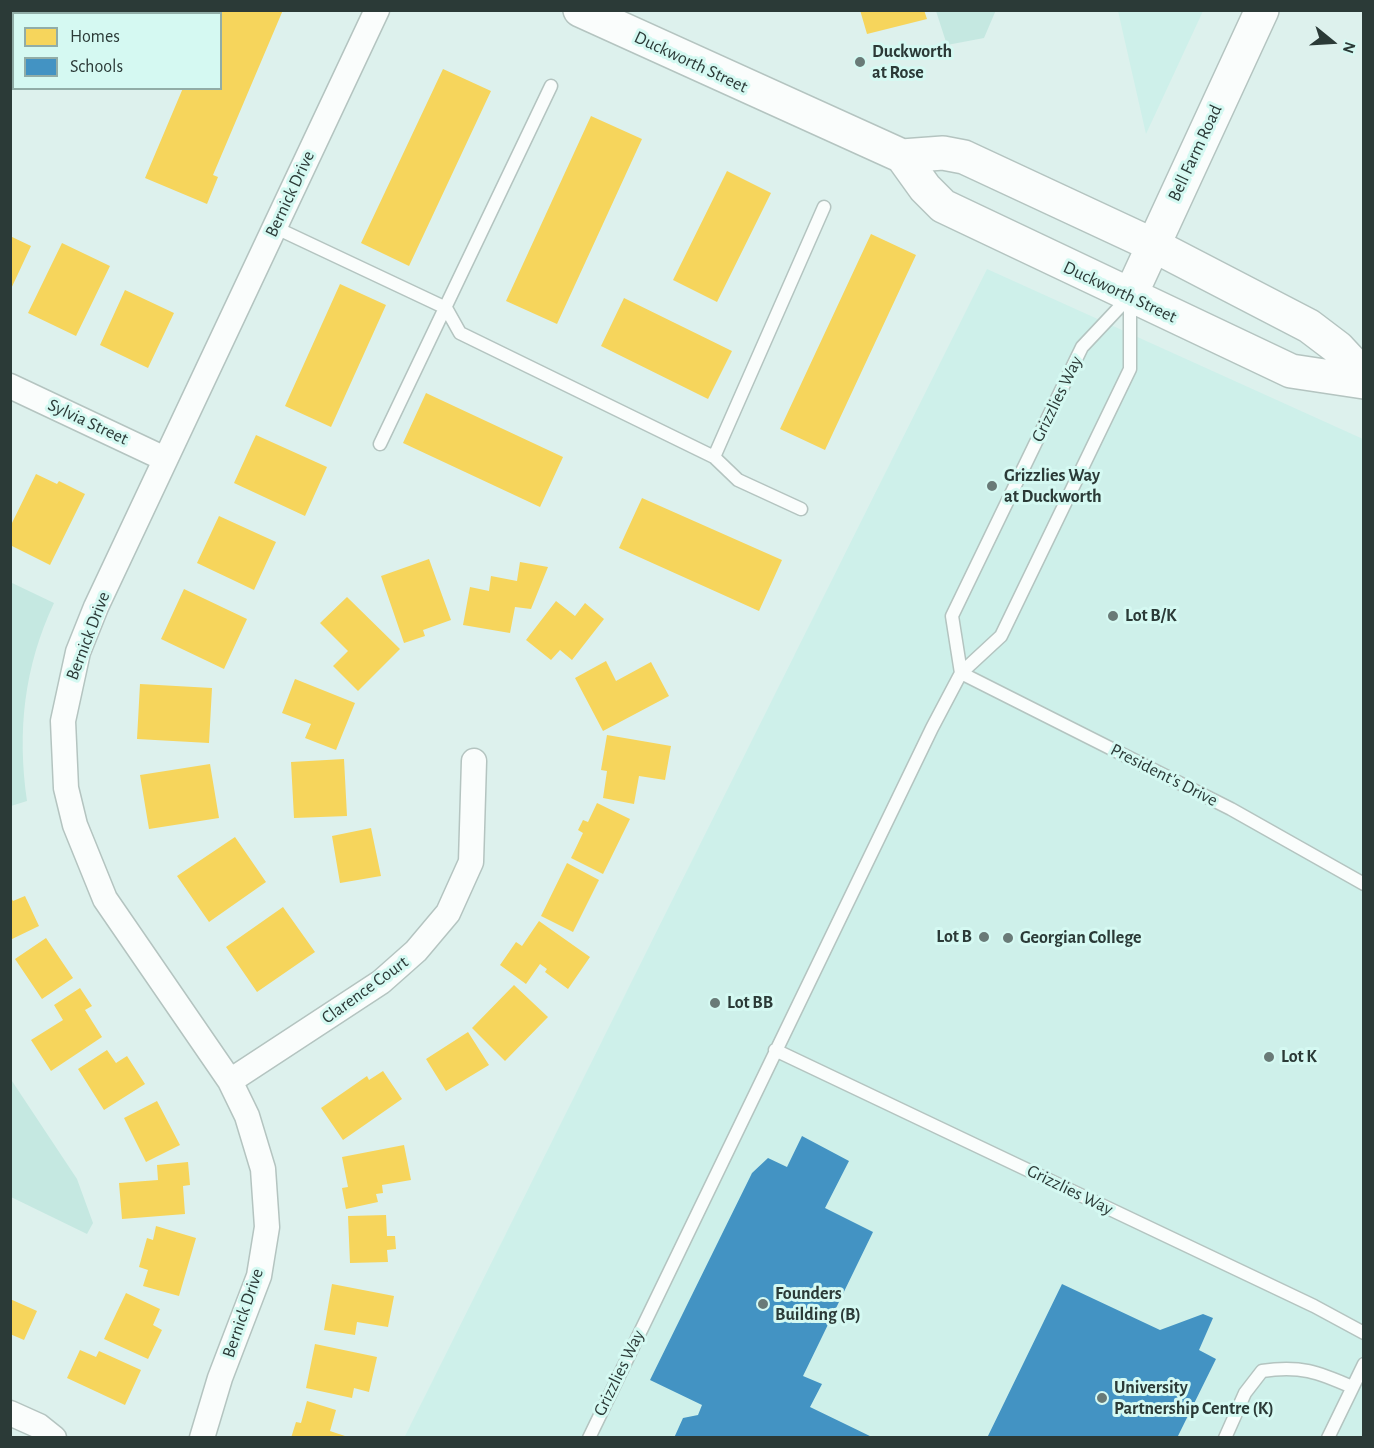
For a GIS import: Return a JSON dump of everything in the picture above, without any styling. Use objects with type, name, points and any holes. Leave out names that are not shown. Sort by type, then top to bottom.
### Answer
[{"type":"main road","name":"Duckworth Street","points":[[580,10],[902,156],[943,153],[964,157],[1153,245],[1309,326],[1338,348],[1364,376]]},
{"type":"main road","name":"Bell Farm Road","points":[[1130,296],[1262,10]]},
{"type":"main road","name":"Duckworth Street","points":[[902,156],[925,188],[943,206],[1291,371],[1364,382]]},
{"type":"street","name":"Bernick Drive","points":[[202,1437],[220,1378],[259,1276],[267,1227],[263,1169],[247,1116],[230,1081],[105,899],[81,843],[66,788],[63,721],[78,652],[165,459],[377,10]]},
{"type":"street","name":"Sylvia Street","points":[[10,386],[165,459]]},
{"type":"street","name":"Clarence Court","points":[[230,1081],[381,982],[416,951],[448,913],[471,862],[474,761]]},
{"type":"street","points":[[10,1413],[39,1426],[54,1437]]},
{"type":"lane","points":[[380,444],[550,86]]},
{"type":"lane","points":[[714,458],[824,207]]},
{"type":"lane","points":[[274,227],[446,308],[460,333],[714,458],[738,480],[801,509]]},
{"type":"lane","name":"Grizzlies Way","points":[[961,673],[952,616],[1082,347],[1130,296]]},
{"type":"lane","name":"Grizzlies Way","points":[[589,1437],[886,821],[961,673],[1001,636],[1130,369],[1130,296]]},
{"type":"lane","name":"President's Drive","points":[[961,673],[1231,810],[1364,884]]},
{"type":"lane","name":"Grizzlies Way","points":[[775,1050],[1314,1306],[1364,1333]]},
{"type":"lane","points":[[1328,1437],[1364,1364]]},
{"type":"lane","points":[[1225,1437],[1245,1394],[1262,1371],[1289,1367],[1307,1370],[1352,1387]]},
{"type":"shaded area","points":[[1118,11],[1203,11],[1146,134]]},
{"type":"shaded area","name":"Georgian College","points":[[987,269],[1363,439],[1363,1437],[404,1438]]},
{"type":"green space","points":[[996,10],[984,38],[947,45],[936,11]]},
{"type":"green space","points":[[10,582],[54,603],[36,651],[26,700],[23,750],[27,801],[11,806]]},
{"type":"green space","points":[[10,1078],[77,1179],[93,1223],[87,1234],[11,1197]]},
{"type":"building: Homes","points":[[24,10],[75,10],[74,12],[28,12]]},
{"type":"building: Homes","points":[[217,10],[283,10],[213,175],[218,177],[207,204],[145,178],[182,90],[222,90],[222,12],[216,12]]},
{"type":"building: Homes","points":[[860,10],[924,10],[927,19],[867,34]]},
{"type":"building: Homes","points":[[443,69],[491,91],[409,266],[361,243]]},
{"type":"building: Homes","points":[[591,116],[642,139],[557,324],[506,301]]},
{"type":"building: Homes","points":[[727,171],[771,193],[717,302],[673,280]]},
{"type":"building: Homes","points":[[871,234],[916,255],[825,450],[780,429]]},
{"type":"building: Homes","points":[[10,236],[31,246],[10,291]]},
{"type":"building: Homes","points":[[62,243],[110,266],[76,336],[28,313]]},
{"type":"building: Homes","points":[[340,284],[386,305],[331,427],[285,406]]},
{"type":"building: Homes","points":[[125,290],[174,313],[148,368],[100,345]]},
{"type":"building: Homes","points":[[624,298],[732,351],[708,399],[601,346]]},
{"type":"building: Homes","points":[[426,393],[563,457],[540,507],[403,443]]},
{"type":"building: Homes","points":[[256,435],[327,467],[305,516],[234,483]]},
{"type":"building: Homes","points":[[36,474],[57,484],[59,481],[85,494],[50,565],[10,545],[10,527]]},
{"type":"building: Homes","points":[[642,498],[782,560],[759,611],[619,548]]},
{"type":"building: Homes","points":[[219,516],[276,542],[254,590],[197,563]]},
{"type":"building: Homes","points":[[429,559],[451,620],[423,630],[425,636],[404,643],[381,576]]},
{"type":"building: Homes","points":[[520,562],[548,567],[531,609],[515,607],[510,633],[463,625],[470,587],[489,591],[491,576],[517,581]]},
{"type":"building: Homes","points":[[184,589],[247,619],[224,669],[161,639]]},
{"type":"building: Homes","points":[[347,597],[400,649],[358,691],[333,666],[348,651],[320,623]]},
{"type":"building: Homes","points":[[556,601],[575,616],[585,603],[604,619],[572,660],[560,650],[551,660],[526,640]]},
{"type":"building: Homes","points":[[606,661],[616,681],[651,662],[669,696],[603,731],[575,678]]},
{"type":"building: Homes","points":[[295,679],[355,703],[336,750],[305,738],[311,724],[282,713]]},
{"type":"building: Homes","points":[[140,684],[212,688],[209,743],[137,739]]},
{"type":"building: Homes","points":[[607,735],[671,746],[665,780],[639,776],[634,804],[603,798],[607,771],[601,770]]},
{"type":"building: Homes","points":[[344,759],[347,816],[294,818],[291,762]]},
{"type":"building: Homes","points":[[210,764],[219,818],[149,829],[140,775]]},
{"type":"building: Homes","points":[[597,803],[630,819],[603,874],[571,858],[583,833],[578,830],[583,820],[588,822]]},
{"type":"building: Homes","points":[[371,828],[381,876],[340,883],[332,836]]},
{"type":"building: Homes","points":[[235,837],[266,882],[209,922],[177,876]]},
{"type":"building: Homes","points":[[567,863],[599,880],[573,932],[541,916]]},
{"type":"building: Homes","points":[[10,896],[13,901],[25,896],[39,926],[10,940]]},
{"type":"building: Homes","points":[[283,907],[315,952],[257,992],[226,947]]},
{"type":"building: Homes","points":[[539,921],[590,957],[568,989],[545,972],[547,969],[540,964],[526,984],[500,965],[516,942],[522,946]]},
{"type":"building: Homes","points":[[46,938],[73,978],[42,999],[15,959]]},
{"type":"building: Homes","points":[[514,985],[548,1017],[505,1061],[472,1028]]},
{"type":"building: Homes","points":[[80,988],[92,1006],[85,1010],[102,1037],[51,1071],[31,1040],[63,1020],[54,1005]]},
{"type":"building: Homes","points":[[468,1032],[489,1065],[446,1091],[426,1059]]},
{"type":"building: Homes","points":[[107,1050],[116,1063],[127,1056],[145,1084],[104,1110],[78,1069]]},
{"type":"building: Homes","points":[[383,1071],[402,1099],[343,1140],[321,1108],[367,1076],[369,1080]]},
{"type":"building: Homes","points":[[157,1101],[180,1145],[146,1162],[124,1118]]},
{"type":"building: Homes","points":[[404,1145],[411,1180],[382,1185],[383,1193],[376,1194],[378,1202],[346,1209],[342,1188],[348,1187],[342,1157]]},
{"type":"building: Homes","points":[[188,1162],[190,1185],[183,1186],[185,1214],[122,1219],[119,1183],[158,1180],[157,1165]]},
{"type":"building: Homes","points":[[386,1215],[387,1236],[395,1236],[396,1249],[387,1250],[388,1262],[350,1263],[348,1216]]},
{"type":"building: Homes","points":[[156,1226],[196,1238],[179,1296],[143,1286],[148,1270],[139,1267],[147,1238],[153,1240]]},
{"type":"building: Homes","points":[[332,1284],[394,1296],[388,1327],[357,1322],[355,1335],[324,1330]]},
{"type":"building: Homes","points":[[126,1293],[160,1309],[153,1325],[162,1330],[148,1359],[104,1339]]},
{"type":"building: Homes","points":[[10,1299],[37,1311],[24,1340],[10,1334]]},
{"type":"building: Homes","points":[[315,1344],[377,1357],[369,1392],[354,1388],[352,1398],[306,1388]]},
{"type":"building: Homes","points":[[80,1350],[96,1357],[99,1351],[141,1370],[125,1405],[67,1378]]},
{"type":"building: Homes","points":[[307,1401],[336,1410],[330,1431],[351,1438],[291,1438],[296,1422],[301,1423]]},
{"type":"building: Schools","name":"Founders Building (B)","points":[[802,1136],[849,1161],[825,1208],[873,1232],[803,1376],[822,1384],[810,1407],[874,1438],[674,1438],[683,1418],[698,1415],[702,1405],[650,1380],[752,1173],[768,1158],[787,1167]]},
{"type":"building: Schools","name":"University Partnership Centre (K)","points":[[1062,1284],[1160,1330],[1203,1314],[1213,1318],[1199,1350],[1216,1359],[1177,1438],[987,1438]]},
{"type":"place","name":"Duckworth at Rose","points":[[860,62]]},
{"type":"place","name":"Grizzlies Way at Duckworth","points":[[992,486]]},
{"type":"place","name":"Lot B/K","points":[[1113,616]]},
{"type":"place","name":"Lot B","points":[[984,937]]},
{"type":"place","name":"Georgian College","points":[[1008,938]]},
{"type":"place","name":"Lot BB","points":[[715,1003]]},
{"type":"place","name":"Lot K","points":[[1269,1057]]},
{"type":"place","name":"Founders Building (B)","points":[[763,1304]]},
{"type":"place","name":"University Partnership Centre (K)","points":[[1102,1398]]}]
